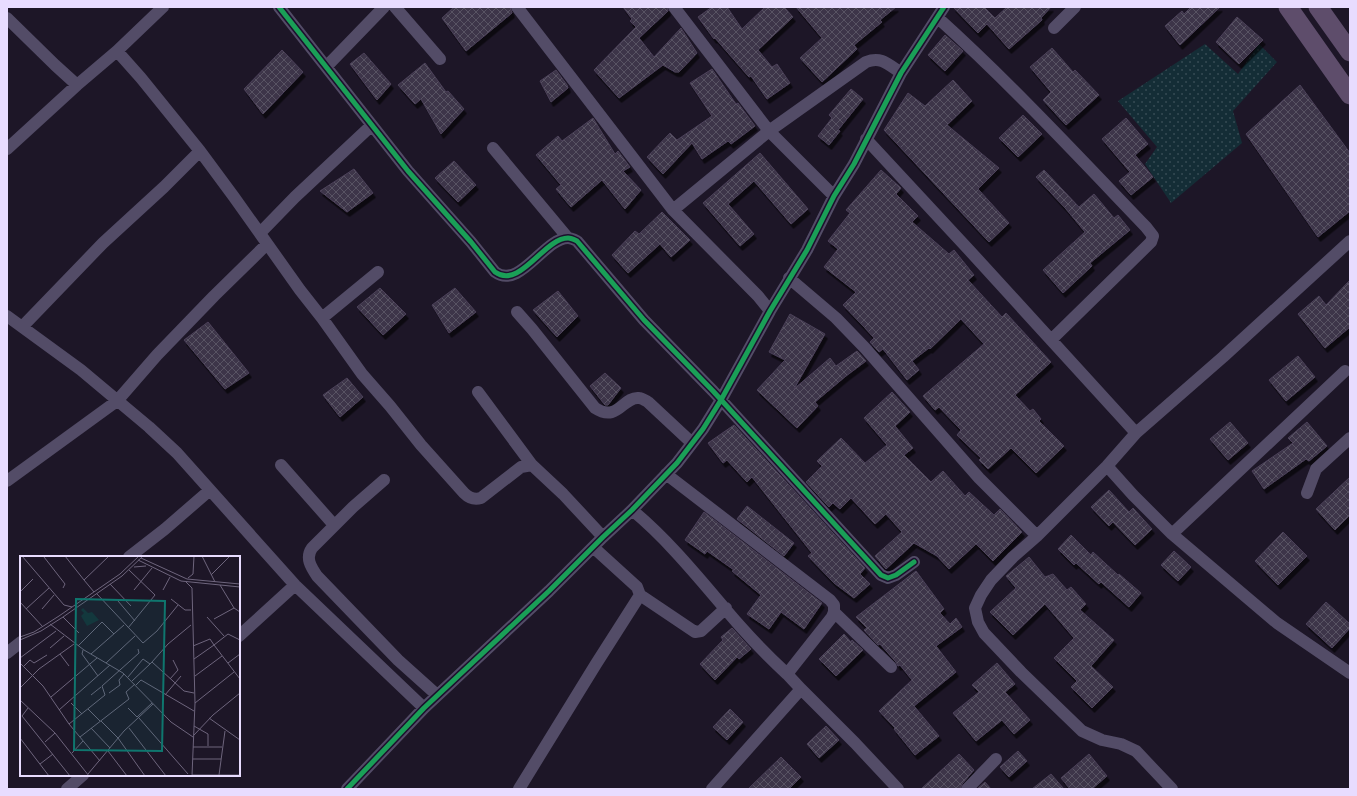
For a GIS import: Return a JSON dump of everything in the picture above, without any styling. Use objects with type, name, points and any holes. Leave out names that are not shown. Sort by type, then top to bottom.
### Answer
[{"type":"main road","points":[[1288,7],[1350,96]]},
{"type":"main road","points":[[1318,7],[1350,52]]},
{"type":"street","points":[[7,149],[77,85],[117,51],[163,7]]},
{"type":"street","points":[[279,7],[408,171],[500,276],[513,275],[521,271],[551,246],[568,238]]},
{"type":"street","points":[[326,67],[384,7]]},
{"type":"street","points":[[395,7],[440,59]]},
{"type":"street","points":[[517,7],[673,210],[758,296],[770,311]]},
{"type":"street","points":[[674,7],[769,131],[834,196]]},
{"type":"street","points":[[347,789],[424,708],[632,510],[677,463],[703,429],[806,250],[834,196],[854,164],[901,72],[944,7]]},
{"type":"street","points":[[1054,28],[1075,7]]},
{"type":"street","points":[[7,18],[77,85]]},
{"type":"street","points":[[938,18],[975,51],[1017,92],[1153,236],[1151,242],[1051,340]]},
{"type":"street","points":[[117,51],[141,78],[200,151],[362,374],[421,445],[468,496],[477,500],[522,467],[532,465]]},
{"type":"street","points":[[673,210],[769,131],[866,62],[874,59],[882,60],[901,72]]},
{"type":"street","points":[[260,233],[295,197],[372,125]]},
{"type":"street","points":[[866,139],[1136,433]]},
{"type":"street","points":[[493,148],[568,238],[577,241],[644,320],[721,400],[881,575],[888,578],[896,575],[914,562]]},
{"type":"street","points":[[22,327],[103,242],[164,187],[200,151]]},
{"type":"street","points":[[1172,789],[1136,751],[1121,744],[1102,740],[1082,731],[1021,672],[984,633],[978,622],[975,608],[981,595],[991,580],[1107,466],[1136,433],[1223,357],[1350,241]]},
{"type":"street","points":[[7,481],[117,401],[157,355],[208,301],[267,244]]},
{"type":"street","points":[[322,318],[378,272]]},
{"type":"street","points":[[789,278],[836,318],[865,348],[979,478],[1037,536]]},
{"type":"street","points":[[517,312],[595,408],[605,413],[613,412],[632,399],[639,398],[648,402],[692,443]]},
{"type":"street","points":[[7,316],[81,370],[178,452],[295,585],[424,708]]},
{"type":"street","points":[[1172,534],[1345,371]]},
{"type":"street","points":[[478,392],[532,465],[563,494],[603,537]]},
{"type":"street","points":[[1307,493],[1316,469],[1350,438]]},
{"type":"street","points":[[281,465],[334,525]]},
{"type":"street","points":[[1107,466],[1133,495],[1172,534],[1277,623],[1350,673]]},
{"type":"street","points":[[666,474],[830,600],[834,605],[832,617],[787,674]]},
{"type":"street","points":[[384,480],[353,507],[309,551],[309,560],[317,576],[398,660],[438,695]]},
{"type":"street","points":[[130,556],[165,529],[210,490]]},
{"type":"street","points":[[632,510],[682,558],[755,642],[855,743],[898,789]]},
{"type":"street","points":[[594,547],[637,587],[640,595],[695,632],[701,631],[726,608]]},
{"type":"street","points":[[240,635],[295,585]]},
{"type":"street","points":[[520,789],[592,670],[640,595]]},
{"type":"street","points":[[834,612],[891,667]]},
{"type":"street","points":[[7,653],[20,643]]},
{"type":"street","points":[[712,789],[801,689]]},
{"type":"street","points":[[967,789],[996,759]]},
{"type":"street","points":[[67,789],[82,776]]},
{"type":"shaded area","points":[[1205,44],[1238,74],[1259,44],[1277,62],[1233,111],[1242,143],[1171,203],[1145,164],[1157,147],[1118,101]]},
{"type":"building","points":[[454,7],[510,7],[512,13],[466,51],[442,18]]},
{"type":"building","points":[[623,7],[667,7],[668,11],[639,38],[654,57],[681,28],[697,53],[679,72],[675,72],[663,65],[619,98],[594,70],[636,27],[630,21],[632,19]]},
{"type":"building","points":[[712,7],[727,7],[742,29],[765,7],[784,7],[793,17],[758,50],[772,67],[777,64],[790,83],[767,99],[751,76],[749,77],[715,38],[714,39],[698,17]]},
{"type":"building","points":[[796,7],[896,7],[880,20],[882,22],[854,45],[857,49],[822,82],[800,58],[822,38]]},
{"type":"building","points":[[953,7],[984,7],[995,18],[1007,7],[1051,7],[1041,18],[1042,20],[1009,49],[987,24],[978,33]]},
{"type":"building","points":[[1191,7],[1220,7],[1180,45],[1165,26],[1182,11],[1184,14]]},
{"type":"building","points":[[1237,17],[1263,40],[1239,64],[1216,42]]},
{"type":"building","points":[[945,35],[963,51],[945,71],[928,55]]},
{"type":"building","points":[[1052,48],[1073,72],[1075,70],[1099,95],[1066,125],[1043,100],[1051,92],[1030,67]]},
{"type":"building","points":[[282,50],[303,72],[263,114],[244,89]]},
{"type":"building","points":[[364,53],[391,84],[377,100],[350,64]]},
{"type":"building","points":[[425,63],[446,92],[448,91],[464,109],[441,134],[421,99],[415,104],[398,85]]},
{"type":"building","points":[[712,69],[736,104],[738,103],[755,126],[731,144],[728,141],[702,159],[692,143],[663,174],[647,157],[670,133],[677,140],[712,116],[690,83]]},
{"type":"building","points":[[556,70],[568,88],[551,102],[540,81]]},
{"type":"building","points":[[953,80],[972,101],[947,125],[999,168],[978,189],[1009,223],[989,242],[884,130],[908,93],[925,106]]},
{"type":"building","points":[[1300,85],[1350,153],[1350,211],[1318,237],[1246,134]]},
{"type":"building","points":[[851,89],[863,99],[838,130],[840,131],[829,145],[818,136],[832,118],[829,115]]},
{"type":"building","points":[[1023,115],[1042,134],[1018,157],[999,138]]},
{"type":"building","points":[[593,118],[615,154],[618,151],[630,167],[623,171],[641,190],[625,209],[602,180],[571,207],[556,189],[561,185],[536,155],[558,136],[562,141]]},
{"type":"building","points":[[1126,118],[1148,144],[1135,155],[1153,177],[1131,195],[1119,181],[1130,172],[1102,139]]},
{"type":"building","points":[[760,153],[808,209],[791,224],[754,181],[728,204],[754,234],[740,246],[703,203]]},
{"type":"building","points":[[454,161],[476,185],[458,202],[435,178]]},
{"type":"building","points":[[354,169],[373,193],[347,212],[320,191]]},
{"type":"building","points":[[881,170],[901,188],[896,194],[918,216],[912,222],[949,254],[954,250],[974,275],[968,280],[1002,317],[1006,313],[1051,362],[1015,395],[1030,411],[1033,409],[1041,419],[1039,421],[1064,446],[1036,473],[1011,448],[988,469],[979,460],[981,458],[957,435],[961,430],[939,407],[935,410],[923,396],[984,344],[961,319],[930,349],[929,348],[912,361],[919,370],[907,380],[883,349],[879,352],[870,342],[874,338],[843,305],[856,292],[824,267],[838,249],[828,241],[850,213],[846,210]]},
{"type":"building","points":[[1044,170],[1079,207],[1094,194],[1114,218],[1118,215],[1130,230],[1090,263],[1092,266],[1063,293],[1043,270],[1085,232],[1036,177]]},
{"type":"building","points":[[662,212],[690,240],[671,257],[660,244],[628,273],[612,255],[635,231],[639,234]]},
{"type":"building","points":[[1350,280],[1350,327],[1325,348],[1298,314],[1319,296],[1326,305]]},
{"type":"building","points":[[380,288],[406,314],[383,335],[357,307]]},
{"type":"building","points":[[455,288],[476,312],[449,333],[432,305]]},
{"type":"building","points":[[558,291],[578,316],[557,337],[533,310]]},
{"type":"building","points":[[790,314],[825,334],[794,389],[830,358],[836,366],[857,351],[866,361],[815,402],[818,406],[797,428],[757,390],[785,360],[769,352]]},
{"type":"building","points":[[208,322],[249,373],[225,389],[184,340]]},
{"type":"building","points":[[1298,356],[1315,377],[1286,401],[1269,380]]},
{"type":"building","points":[[605,373],[621,388],[608,405],[605,405],[590,386]]},
{"type":"building","points":[[347,378],[363,397],[340,417],[323,395]]},
{"type":"building","points":[[892,392],[910,412],[895,426],[913,448],[904,455],[931,482],[943,471],[965,496],[969,492],[994,515],[1000,509],[1022,532],[993,561],[976,544],[949,569],[937,556],[914,543],[886,569],[875,556],[902,532],[886,514],[875,524],[851,498],[840,509],[833,503],[829,507],[806,482],[822,466],[817,461],[841,438],[865,463],[887,445],[864,418]]},
{"type":"building","points":[[1230,422],[1248,443],[1228,460],[1210,439]]},
{"type":"building","points":[[1307,422],[1327,446],[1309,461],[1306,459],[1264,489],[1252,471],[1293,443],[1288,438]]},
{"type":"building","points":[[734,425],[865,568],[860,574],[870,584],[854,598],[834,583],[808,556],[812,553],[752,477],[747,482],[727,460],[723,463],[708,443]]},
{"type":"building","points":[[1350,477],[1350,515],[1335,530],[1316,509]]},
{"type":"building","points":[[1109,490],[1129,512],[1133,508],[1152,529],[1135,545],[1113,522],[1109,526],[1091,507]]},
{"type":"building","points":[[747,506],[794,543],[784,556],[737,519]]},
{"type":"building","points":[[704,512],[822,603],[804,629],[781,612],[769,629],[747,614],[761,595],[732,571],[734,570],[707,551],[705,554],[685,540]]},
{"type":"building","points":[[1283,532],[1307,556],[1278,585],[1255,561]]},
{"type":"building","points":[[1071,535],[1091,555],[1093,552],[1118,575],[1119,574],[1141,593],[1129,607],[1101,582],[1099,584],[1076,563],[1074,565],[1058,549]]},
{"type":"building","points":[[1174,551],[1191,567],[1178,581],[1161,565]]},
{"type":"building","points":[[1029,557],[1045,577],[1053,574],[1067,590],[1071,587],[1086,604],[1080,610],[1114,640],[1091,666],[1113,687],[1092,708],[1071,687],[1077,681],[1054,658],[1074,638],[1045,604],[1013,635],[990,612],[1016,588],[1006,576]]},
{"type":"building","points":[[916,571],[944,609],[940,613],[950,624],[956,618],[962,627],[936,646],[956,672],[914,706],[939,736],[915,755],[894,729],[895,728],[879,711],[912,680],[880,644],[878,645],[864,630],[867,628],[856,617]]},
{"type":"building","points":[[1326,602],[1350,624],[1350,628],[1332,648],[1306,624]]},
{"type":"building","points":[[732,628],[751,649],[739,659],[737,657],[715,680],[700,664],[723,640],[721,637]]},
{"type":"building","points":[[844,634],[851,642],[852,640],[863,650],[836,676],[819,659]]},
{"type":"building","points":[[997,663],[1015,684],[1005,692],[1030,720],[1014,734],[1002,720],[976,741],[953,713],[979,692],[972,685]]},
{"type":"building","points":[[730,709],[743,722],[727,740],[713,727]]},
{"type":"building","points":[[826,726],[839,740],[819,758],[807,744]]},
{"type":"building","points":[[1018,751],[1027,761],[1009,777],[1000,767]]},
{"type":"building","points":[[959,754],[974,770],[962,784],[960,789],[921,789]]},
{"type":"building","points":[[1089,754],[1107,776],[1092,789],[1070,789],[1061,778]]},
{"type":"building","points":[[781,757],[801,777],[789,789],[748,789]]},
{"type":"building","points":[[1051,774],[1064,789],[1032,789]]},
{"type":"building","points":[[985,782],[991,789],[977,789]]},
{"type":"cycle path","points":[[279,7],[408,171],[471,242],[495,272],[504,276],[514,274],[523,269],[559,240],[568,238],[577,241],[644,320],[713,391],[881,575],[888,578],[896,575],[914,562]]},
{"type":"cycle path","points":[[347,789],[424,708],[549,591],[632,510],[677,463],[703,429],[721,400],[770,311],[807,250],[834,196],[854,164],[901,73],[944,7]]}]
